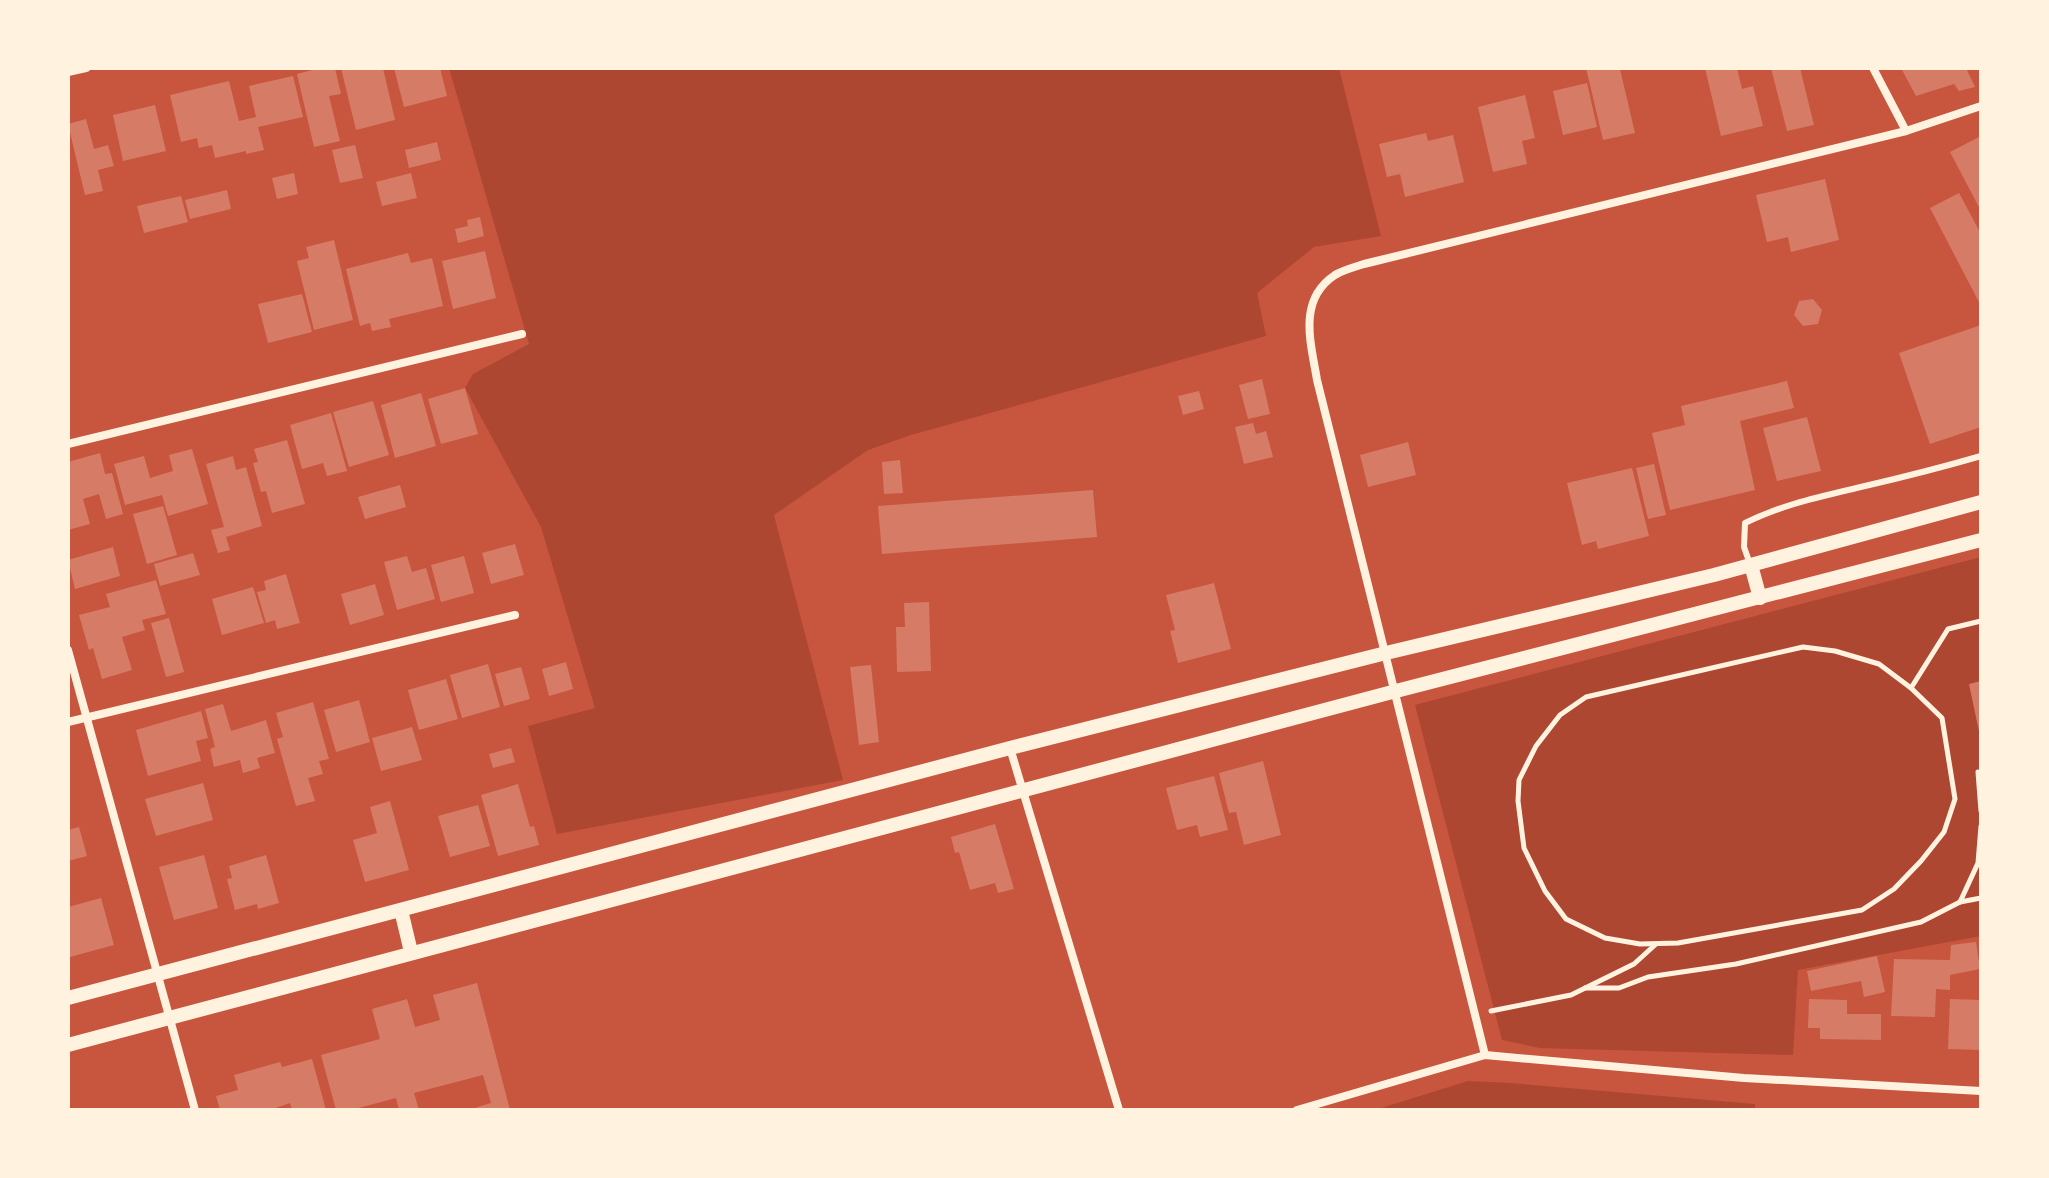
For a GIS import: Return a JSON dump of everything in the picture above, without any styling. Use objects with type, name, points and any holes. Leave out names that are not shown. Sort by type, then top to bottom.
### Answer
[{"type":"street","points":[[68,72],[86,68]]},
{"type":"street","points":[[1873,68],[1906,131]]},
{"type":"street","points":[[1485,1055],[1317,380],[1308,329],[1310,309],[1319,290],[1335,275],[1364,264],[1906,131],[1981,106]]},
{"type":"street","points":[[68,444],[522,334]]},
{"type":"street","points":[[68,998],[1010,748],[1751,565],[1981,502]]},
{"type":"street","points":[[68,1045],[1021,789],[1981,540]]},
{"type":"street","points":[[1751,565],[1760,598]]},
{"type":"street","points":[[68,722],[515,615]]},
{"type":"street","points":[[68,650],[195,1110]]},
{"type":"street","points":[[1010,748],[1119,1110]]},
{"type":"street","points":[[401,910],[411,952]]},
{"type":"street","points":[[1297,1110],[1485,1055],[1744,1078],[1981,1091]]},
{"type":"lane","points":[[1751,565],[1744,547],[1745,523],[1762,514],[1981,456]]},
{"type":"path","points":[[1911,688],[1948,629],[1981,621]]},
{"type":"path","points":[[1803,647],[1835,651],[1879,664],[1911,688],[1942,718],[1955,799],[1944,832],[1921,861],[1894,889],[1862,910],[1678,943],[1640,944],[1605,938],[1566,919],[1545,891],[1524,848],[1518,801],[1519,780],[1536,746],[1560,715],[1586,697],[1803,647]]},
{"type":"path","points":[[1978,772],[1981,811]]},
{"type":"path","points":[[1960,902],[1978,863],[1981,826]]},
{"type":"path","points":[[1975,869],[1981,873]]},
{"type":"path","points":[[1585,988],[1619,988],[1648,977],[1736,964],[1921,922],[1960,902],[1981,898]]},
{"type":"path","points":[[1476,1014],[1571,995],[1634,964],[1657,943]]},
{"type":"shaded area","points":[[449,68],[1339,68],[1381,236],[1314,247],[1257,293],[1266,336],[911,435],[868,450],[774,515],[843,780],[557,834],[528,726],[595,708],[541,527],[465,388],[473,374],[529,344]]},
{"type":"shaded area","points":[[1981,557],[1981,936],[1798,970],[1793,1055],[1540,1048],[1502,1040],[1415,705]]},
{"type":"shaded area","points":[[1468,1081],[1755,1104],[1755,1110],[1375,1110]]},
{"type":"building","points":[[335,68],[341,94],[329,96],[340,141],[314,147],[297,74]]},
{"type":"building","points":[[341,68],[383,68],[395,120],[356,130]]},
{"type":"building","points":[[394,68],[440,68],[447,96],[404,107]]},
{"type":"building","points":[[1586,68],[1620,69],[1635,133],[1603,140]]},
{"type":"building","points":[[1705,68],[1737,68],[1742,89],[1753,86],[1763,126],[1721,136]]},
{"type":"building","points":[[1771,68],[1800,68],[1814,125],[1787,131]]},
{"type":"building","points":[[1901,68],[1966,68],[1975,87],[1959,91],[1954,84],[1916,96]]},
{"type":"building","points":[[293,76],[303,117],[258,127],[264,150],[215,158],[212,145],[199,148],[197,138],[181,142],[170,95],[229,81],[239,121],[256,117],[249,86]]},
{"type":"building","points":[[1587,83],[1597,127],[1563,135],[1553,91]]},
{"type":"building","points":[[1525,95],[1535,138],[1522,141],[1527,164],[1493,172],[1478,107]]},
{"type":"building","points":[[155,105],[166,151],[123,161],[113,115]]},
{"type":"building","points":[[86,119],[94,149],[108,145],[114,166],[98,170],[103,191],[85,195],[68,124]]},
{"type":"building","points":[[1426,133],[1428,141],[1453,135],[1464,182],[1405,197],[1400,174],[1387,177],[1379,144]]},
{"type":"building","points":[[1981,136],[1981,211],[1950,152]]},
{"type":"building","points":[[437,142],[441,160],[409,168],[405,150]]},
{"type":"building","points":[[355,145],[363,178],[340,183],[332,150]]},
{"type":"building","points":[[294,173],[298,194],[277,199],[272,178]]},
{"type":"building","points":[[411,173],[417,198],[382,206],[376,182]]},
{"type":"building","points":[[1825,179],[1839,240],[1791,252],[1788,237],[1767,242],[1756,195]]},
{"type":"building","points":[[227,190],[231,209],[190,219],[185,200]]},
{"type":"building","points":[[1959,193],[1981,234],[1981,306],[1930,208]]},
{"type":"building","points":[[181,196],[188,222],[144,233],[137,206]]},
{"type":"building","points":[[480,217],[484,236],[458,243],[455,229],[468,226],[467,220]]},
{"type":"building","points":[[334,240],[353,320],[314,330],[297,261],[309,258],[306,247]]},
{"type":"building","points":[[485,251],[496,298],[453,309],[442,261]]},
{"type":"building","points":[[408,253],[411,263],[432,258],[443,306],[389,319],[391,327],[372,331],[370,323],[360,326],[346,269]]},
{"type":"building","points":[[302,294],[312,332],[268,343],[258,304]]},
{"type":"building","points":[[1813,299],[1822,310],[1818,324],[1803,326],[1794,315],[1799,301]]},
{"type":"building","points":[[1981,325],[1981,427],[1930,444],[1899,353]]},
{"type":"building","points":[[1262,379],[1270,414],[1248,419],[1239,385]]},
{"type":"building","points":[[1787,381],[1794,408],[1740,421],[1755,490],[1670,510],[1652,433],[1685,425],[1681,406]]},
{"type":"building","points":[[465,388],[478,434],[441,444],[428,399]]},
{"type":"building","points":[[1199,391],[1204,409],[1183,415],[1178,396]]},
{"type":"building","points":[[421,393],[436,446],[395,458],[381,405]]},
{"type":"building","points":[[373,401],[389,455],[349,467],[333,412]]},
{"type":"building","points":[[331,413],[347,471],[327,476],[323,463],[302,469],[290,425]]},
{"type":"building","points":[[1807,417],[1821,471],[1777,481],[1763,428]]},
{"type":"building","points":[[1253,423],[1256,434],[1266,431],[1273,457],[1244,464],[1235,427]]},
{"type":"building","points":[[287,440],[305,504],[272,513],[266,491],[261,492],[253,463],[258,462],[254,449]]},
{"type":"building","points":[[1408,442],[1416,475],[1368,487],[1360,455]]},
{"type":"building","points":[[192,449],[208,504],[168,516],[162,495],[125,505],[114,464],[144,456],[150,478],[173,471],[169,455]]},
{"type":"building","points":[[100,453],[105,474],[112,473],[123,514],[106,519],[99,494],[83,499],[90,524],[68,530],[68,462]]},
{"type":"building","points":[[233,456],[236,470],[246,467],[262,526],[226,537],[230,550],[218,553],[211,530],[224,527],[206,464]]},
{"type":"building","points":[[900,460],[903,493],[884,494],[882,462]]},
{"type":"building","points":[[1654,464],[1666,515],[1648,519],[1636,468]]},
{"type":"building","points":[[1632,468],[1649,536],[1598,549],[1596,541],[1582,545],[1567,483]]},
{"type":"building","points":[[400,485],[406,507],[365,519],[358,497]]},
{"type":"building","points":[[1093,490],[1097,537],[882,554],[878,506]]},
{"type":"building","points":[[163,506],[177,555],[147,564],[133,514]]},
{"type":"building","points":[[515,544],[524,575],[491,584],[482,553]]},
{"type":"building","points":[[113,547],[120,576],[75,589],[68,560]]},
{"type":"building","points":[[193,553],[200,575],[160,586],[154,564]]},
{"type":"building","points":[[407,556],[412,572],[426,568],[435,599],[397,610],[384,562]]},
{"type":"building","points":[[464,556],[474,593],[441,602],[431,565]]},
{"type":"building","points":[[286,574],[300,623],[277,629],[275,620],[266,623],[257,592],[266,590],[264,581]]},
{"type":"building","points":[[156,580],[166,614],[142,620],[145,630],[122,637],[132,670],[102,679],[93,648],[89,650],[79,615],[110,607],[106,594]]},
{"type":"building","points":[[1214,583],[1231,649],[1178,663],[1170,631],[1175,630],[1166,595]]},
{"type":"building","points":[[375,584],[384,615],[350,625],[341,594]]},
{"type":"building","points":[[253,587],[264,623],[222,635],[212,599]]},
{"type":"building","points":[[929,602],[931,671],[897,672],[896,627],[905,627],[904,603]]},
{"type":"building","points":[[169,618],[184,672],[166,677],[151,623]]},
{"type":"building","points":[[566,662],[573,689],[549,696],[542,669]]},
{"type":"building","points":[[488,664],[500,707],[462,718],[450,675]]},
{"type":"building","points":[[871,665],[879,742],[859,745],[850,667]]},
{"type":"building","points":[[521,667],[530,699],[504,706],[495,674]]},
{"type":"building","points":[[446,679],[458,719],[419,730],[408,690]]},
{"type":"building","points":[[1981,681],[1981,736],[1980,736],[1969,684]]},
{"type":"building","points":[[359,700],[370,742],[336,752],[324,710]]},
{"type":"building","points":[[313,702],[329,759],[319,761],[323,774],[308,778],[315,801],[296,806],[277,739],[283,737],[276,713]]},
{"type":"building","points":[[223,704],[231,731],[266,720],[275,753],[257,758],[260,768],[243,773],[240,760],[214,767],[210,749],[215,747],[205,709]]},
{"type":"building","points":[[201,711],[208,738],[196,741],[201,761],[148,776],[136,730]]},
{"type":"building","points":[[412,727],[422,760],[381,771],[372,738]]},
{"type":"building","points":[[511,748],[515,762],[493,768],[489,754]]},
{"type":"building","points":[[1263,761],[1281,835],[1244,845],[1236,812],[1229,813],[1219,773]]},
{"type":"building","points":[[1214,776],[1228,830],[1200,837],[1197,825],[1177,830],[1166,788]]},
{"type":"building","points":[[203,783],[213,820],[156,836],[145,799]]},
{"type":"building","points":[[518,784],[530,827],[534,826],[539,845],[498,856],[481,795]]},
{"type":"building","points":[[390,801],[409,870],[365,882],[353,840],[377,833],[370,807]]},
{"type":"building","points":[[478,805],[490,846],[450,857],[438,816]]},
{"type":"building","points":[[995,824],[1014,889],[998,893],[995,883],[970,890],[959,852],[955,853],[951,837]]},
{"type":"building","points":[[79,827],[87,856],[68,861],[68,830]]},
{"type":"building","points":[[204,855],[218,908],[174,920],[159,867]]},
{"type":"building","points":[[266,855],[279,903],[258,909],[257,904],[235,910],[227,879],[232,878],[229,866]]},
{"type":"building","points":[[101,898],[114,945],[70,957],[68,907]]},
{"type":"building","points":[[1976,942],[1980,969],[1950,975],[1950,990],[1936,989],[1935,1017],[1891,1016],[1894,959],[1950,960],[1951,945]]},
{"type":"building","points":[[1877,956],[1885,992],[1864,997],[1861,981],[1811,991],[1807,971]]},
{"type":"building","points":[[477,983],[510,1110],[468,1110],[491,1103],[483,1075],[414,1093],[419,1110],[399,1110],[396,1098],[351,1110],[336,1110],[321,1055],[380,1039],[372,1009],[407,999],[415,1027],[440,1020],[433,995]]},
{"type":"building","points":[[1809,999],[1847,1000],[1847,1014],[1881,1014],[1881,1040],[1820,1039],[1820,1028],[1808,1028]]},
{"type":"building","points":[[1950,999],[1981,1000],[1981,1050],[1948,1049]]},
{"type":"building","points":[[312,1059],[326,1110],[292,1110],[290,1103],[270,1110],[220,1110],[216,1096],[238,1090],[234,1075],[280,1062],[282,1067]]}]
